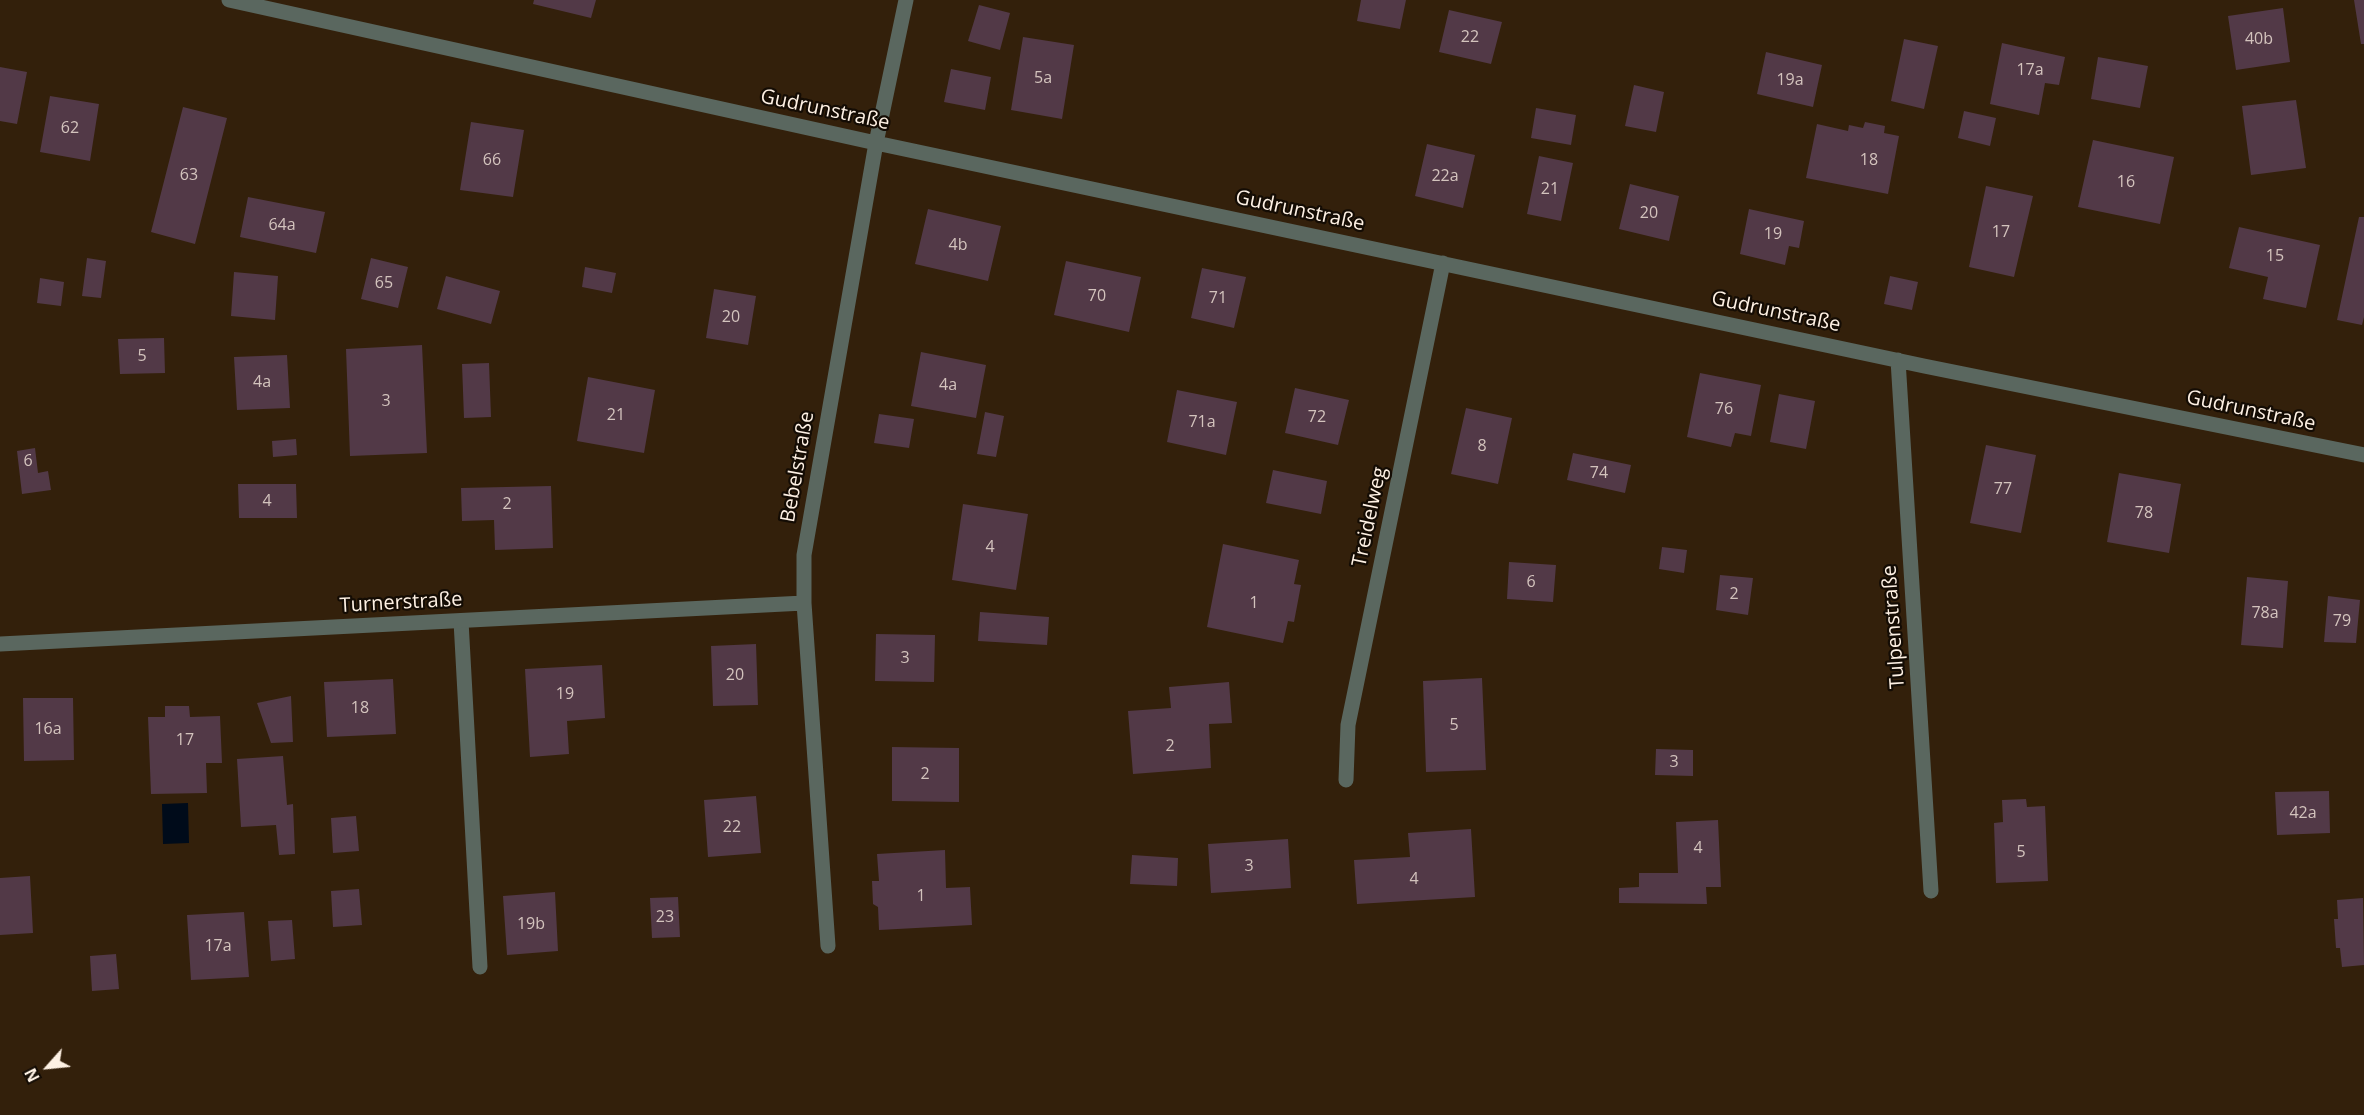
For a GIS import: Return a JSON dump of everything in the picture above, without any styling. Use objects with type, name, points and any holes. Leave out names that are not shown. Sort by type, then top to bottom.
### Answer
[{"type":"street","name":"Gudrunstraße","points":[[229,0],[876,143],[1898,360],[2364,455]]},
{"type":"street","name":"Bebelstraße","points":[[828,946],[804,603],[804,555],[876,143],[906,0]]},
{"type":"street","name":"Treidelweg","points":[[1346,780],[1348,725],[1443,262]]},
{"type":"street","name":"Tulpenstraße","points":[[1898,360],[1931,891]]},
{"type":"street","name":"Turnerstraße","points":[[0,644],[804,603]]},
{"type":"street","points":[[462,621],[480,968]]},
{"type":"water","points":[[188,803],[189,843],[163,844],[162,804]]},
{"type":"building","points":[[534,0],[596,0],[591,18],[533,4]]},
{"type":"building","points":[[1361,0],[1406,0],[1400,29],[1357,21]]},
{"type":"building","points":[[2354,0],[2364,0],[2364,44],[2361,44]]},
{"type":"building","points":[[979,5],[1010,13],[1000,50],[968,41]]},
{"type":"building","points":[[2283,8],[2290,62],[2236,70],[2228,16]]},
{"type":"building","points":[[1449,10],[1502,22],[1491,64],[1439,52]]},
{"type":"building","points":[[1023,37],[1074,45],[1062,119],[1011,110]]},
{"type":"building","points":[[1904,39],[1938,46],[1924,109],[1891,101]]},
{"type":"building","points":[[2002,43],[2065,57],[2059,85],[2045,83],[2039,115],[1990,104]]},
{"type":"building","points":[[1766,52],[1822,65],[1813,107],[1757,94]]},
{"type":"building","points":[[2098,57],[2148,66],[2140,108],[2091,99]]},
{"type":"building","points":[[0,67],[27,72],[17,124],[0,121]]},
{"type":"building","points":[[951,69],[991,77],[985,110],[944,102]]},
{"type":"building","points":[[1634,85],[1664,92],[1656,132],[1625,126]]},
{"type":"building","points":[[50,96],[99,104],[90,161],[40,152]]},
{"type":"building","points":[[2296,100],[2306,168],[2251,175],[2242,106]]},
{"type":"building","points":[[183,107],[227,118],[195,244],[151,232]]},
{"type":"building","points":[[1536,108],[1576,115],[1571,145],[1531,138]]},
{"type":"building","points":[[1964,111],[1996,118],[1990,146],[1958,138]]},
{"type":"building","points":[[471,122],[524,130],[513,197],[460,190]]},
{"type":"building","points":[[1865,122],[1885,126],[1884,133],[1899,136],[1888,194],[1806,178],[1817,124],[1848,131],[1849,125],[1863,128]]},
{"type":"building","points":[[2093,140],[2174,157],[2160,224],[2078,207]]},
{"type":"building","points":[[1427,144],[1475,155],[1463,208],[1415,196]]},
{"type":"building","points":[[1539,156],[1573,163],[1561,221],[1527,214]]},
{"type":"building","points":[[1630,184],[1679,196],[1669,241],[1619,229]]},
{"type":"building","points":[[1986,186],[2033,196],[2014,277],[1969,267]]},
{"type":"building","points":[[248,197],[325,212],[316,253],[240,237]]},
{"type":"building","points":[[928,209],[1001,226],[988,281],[915,264]]},
{"type":"building","points":[[1749,209],[1804,221],[1799,248],[1789,246],[1785,265],[1740,254]]},
{"type":"building","points":[[2359,217],[2364,217],[2364,317],[2362,325],[2337,320]]},
{"type":"building","points":[[2239,227],[2320,245],[2306,308],[2263,299],[2268,277],[2229,268]]},
{"type":"building","points":[[87,258],[106,261],[101,298],[82,296]]},
{"type":"building","points":[[371,258],[408,267],[398,308],[361,299]]},
{"type":"building","points":[[1066,261],[1141,277],[1129,332],[1054,315]]},
{"type":"building","points":[[585,267],[616,273],[612,293],[582,287]]},
{"type":"building","points":[[1202,268],[1246,277],[1234,328],[1191,318]]},
{"type":"building","points":[[234,272],[278,276],[275,320],[231,316]]},
{"type":"building","points":[[446,276],[500,291],[491,324],[437,309]]},
{"type":"building","points":[[1890,276],[1918,282],[1912,310],[1884,304]]},
{"type":"building","points":[[40,278],[64,282],[61,306],[37,303]]},
{"type":"building","points":[[714,289],[756,296],[748,345],[706,338]]},
{"type":"building","points":[[164,338],[165,373],[120,374],[118,339]]},
{"type":"building","points":[[422,345],[427,453],[350,456],[346,349]]},
{"type":"building","points":[[921,352],[986,365],[976,418],[911,406]]},
{"type":"building","points":[[287,355],[290,408],[237,410],[234,357]]},
{"type":"building","points":[[489,363],[491,417],[464,418],[462,364]]},
{"type":"building","points":[[1700,373],[1761,385],[1751,436],[1735,433],[1731,447],[1687,437]]},
{"type":"building","points":[[588,377],[655,390],[644,453],[577,441]]},
{"type":"building","points":[[1295,388],[1349,400],[1338,445],[1285,433]]},
{"type":"building","points":[[1177,390],[1237,402],[1226,455],[1167,442]]},
{"type":"building","points":[[1779,394],[1815,401],[1806,449],[1770,442]]},
{"type":"building","points":[[1466,408],[1512,418],[1498,484],[1451,474]]},
{"type":"building","points":[[985,412],[1004,416],[996,457],[977,454]]},
{"type":"building","points":[[879,414],[914,419],[909,448],[874,443]]},
{"type":"building","points":[[296,439],[297,455],[273,457],[272,441]]},
{"type":"building","points":[[1986,445],[2036,455],[2021,533],[1970,523]]},
{"type":"building","points":[[35,448],[38,473],[48,471],[51,490],[22,494],[17,451]]},
{"type":"building","points":[[1573,453],[1631,465],[1625,493],[1567,480]]},
{"type":"building","points":[[1273,470],[1327,481],[1321,514],[1266,503]]},
{"type":"building","points":[[2119,473],[2181,484],[2169,553],[2107,542]]},
{"type":"building","points":[[238,484],[296,484],[297,518],[239,518]]},
{"type":"building","points":[[551,486],[553,548],[495,550],[494,520],[462,521],[461,488]]},
{"type":"building","points":[[963,504],[1028,514],[1016,590],[952,580]]},
{"type":"building","points":[[1223,544],[1299,560],[1294,584],[1301,585],[1294,622],[1288,621],[1283,643],[1207,627]]},
{"type":"building","points":[[1662,547],[1687,550],[1684,573],[1659,569]]},
{"type":"building","points":[[1509,562],[1556,565],[1553,602],[1507,599]]},
{"type":"building","points":[[1720,575],[1753,578],[1748,615],[1716,610]]},
{"type":"building","points":[[2247,577],[2288,581],[2283,648],[2241,645]]},
{"type":"building","points":[[2328,596],[2360,600],[2356,643],[2324,642]]},
{"type":"building","points":[[980,612],[1049,617],[1047,645],[978,641]]},
{"type":"building","points":[[876,634],[935,635],[934,682],[875,681]]},
{"type":"building","points":[[756,644],[758,705],[713,706],[711,646]]},
{"type":"building","points":[[602,665],[605,718],[567,721],[569,754],[530,757],[525,669]]},
{"type":"building","points":[[1482,678],[1486,770],[1426,772],[1423,681]]},
{"type":"building","points":[[393,679],[396,734],[327,737],[324,682]]},
{"type":"building","points":[[1229,682],[1232,723],[1209,724],[1211,768],[1133,774],[1128,711],[1171,708],[1169,687]]},
{"type":"building","points":[[291,696],[293,742],[271,743],[257,703]]},
{"type":"building","points":[[23,698],[73,698],[74,760],[24,761]]},
{"type":"building","points":[[165,706],[189,706],[190,717],[220,716],[222,763],[206,763],[207,793],[151,794],[148,717],[165,717]]},
{"type":"building","points":[[892,747],[959,748],[959,802],[892,801]]},
{"type":"building","points":[[1656,749],[1693,750],[1693,776],[1655,775]]},
{"type":"building","points":[[283,756],[287,805],[293,804],[295,854],[279,855],[276,825],[241,827],[237,759]]},
{"type":"building","points":[[2329,791],[2330,833],[2277,835],[2275,792]]},
{"type":"building","points":[[756,796],[761,853],[708,857],[704,800]]},
{"type":"building","points":[[2026,799],[2027,807],[2045,806],[2048,881],[1996,883],[1994,823],[2003,822],[2002,800]]},
{"type":"building","points":[[356,816],[359,851],[333,853],[331,818]]},
{"type":"building","points":[[1718,820],[1721,887],[1706,887],[1707,904],[1619,903],[1619,888],[1639,887],[1639,873],[1678,873],[1676,822]]},
{"type":"building","points":[[1471,829],[1475,897],[1357,904],[1354,860],[1410,857],[1408,833]]},
{"type":"building","points":[[1288,839],[1291,888],[1211,893],[1208,844]]},
{"type":"building","points":[[945,850],[946,888],[970,887],[972,925],[879,930],[878,907],[873,904],[872,881],[879,881],[877,854]]},
{"type":"building","points":[[1132,855],[1178,858],[1177,886],[1130,884]]},
{"type":"building","points":[[30,876],[33,933],[0,935],[0,878]]},
{"type":"building","points":[[359,889],[362,925],[333,927],[331,891]]},
{"type":"building","points":[[555,892],[558,951],[507,955],[503,896]]},
{"type":"building","points":[[678,897],[680,937],[652,938],[650,898]]},
{"type":"building","points":[[2363,898],[2364,965],[2342,967],[2340,948],[2336,948],[2334,919],[2338,919],[2337,900]]},
{"type":"building","points":[[244,912],[249,977],[191,980],[187,915]]},
{"type":"building","points":[[292,920],[295,959],[271,961],[268,921]]},
{"type":"building","points":[[116,954],[119,989],[92,991],[90,956]]}]
